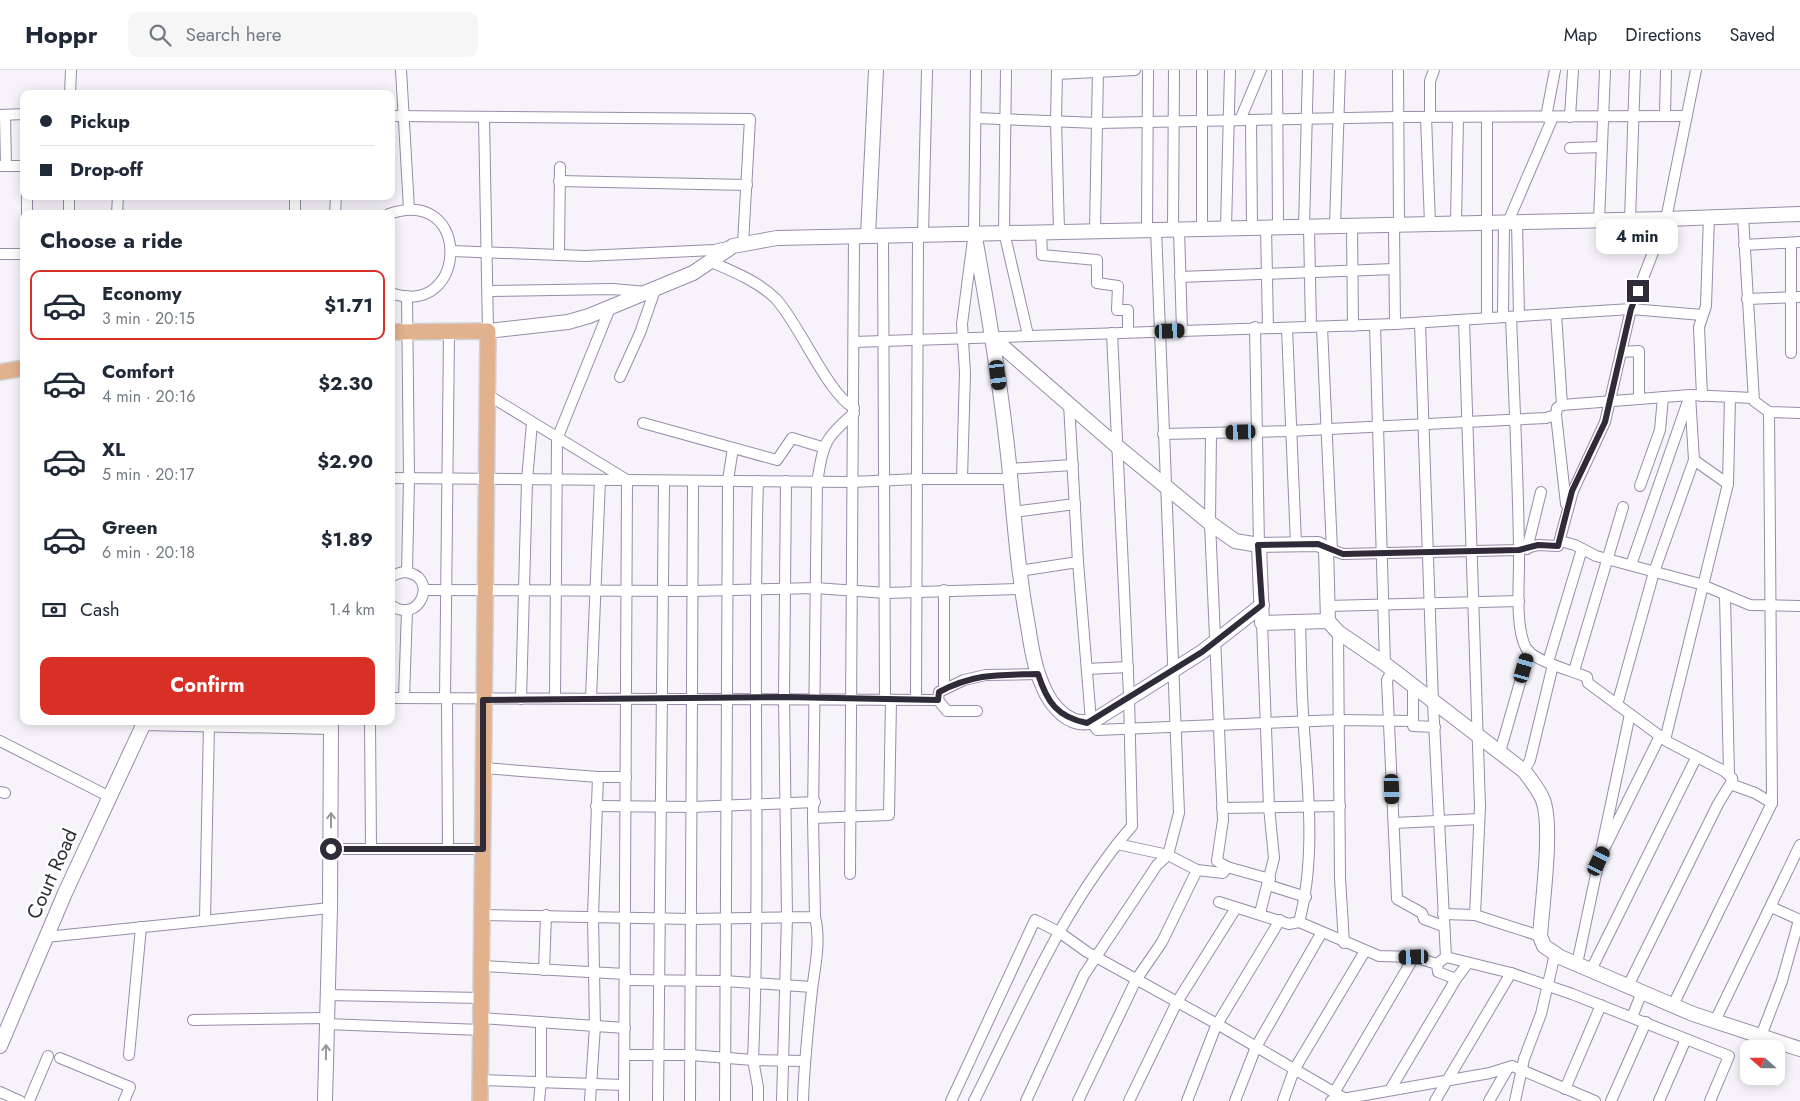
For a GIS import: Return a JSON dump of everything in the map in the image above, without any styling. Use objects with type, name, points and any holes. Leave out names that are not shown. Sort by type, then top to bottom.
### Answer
[{"type":"main road","points":[[395,332],[449,333],[488,331],[486,591],[483,700],[484,915],[480,1101]]},
{"type":"main road","points":[[0,372],[20,369]]},
{"type":"street","points":[[70,90],[71,70]]},
{"type":"street","points":[[401,70],[409,209]]},
{"type":"street","points":[[850,874],[854,591],[852,482],[854,342],[861,236],[872,168],[876,70]]},
{"type":"street","points":[[916,700],[920,234],[928,70]]},
{"type":"street","points":[[962,478],[965,373],[962,324],[974,232],[976,70]]},
{"type":"street","points":[[1006,70],[1004,232],[1028,335]]},
{"type":"street","points":[[1059,231],[1056,121],[1057,72],[1135,70]]},
{"type":"street","points":[[1026,1101],[1084,975],[1157,865],[1168,855],[1179,813],[1166,486],[1151,229],[1147,122],[1148,70]]},
{"type":"street","points":[[1174,70],[1172,121],[1182,331]]},
{"type":"street","points":[[1202,70],[1202,228]]},
{"type":"street","points":[[1226,228],[1230,70]]},
{"type":"street","points":[[1261,70],[1245,120],[1265,227]]},
{"type":"street","points":[[1268,328],[1265,227],[1276,120],[1277,70]]},
{"type":"street","points":[[1308,70],[1306,119],[1307,227],[1311,327]]},
{"type":"street","points":[[1335,226],[1340,70]]},
{"type":"street","points":[[1395,324],[1394,269],[1398,70]]},
{"type":"street","points":[[1430,224],[1428,117],[1430,81],[1434,70]]},
{"type":"street","points":[[1555,70],[1550,117],[1510,222],[1514,420],[1523,550],[1519,619],[1526,649],[1550,664],[1587,677],[1588,683],[1662,738],[1730,778]]},
{"type":"street","points":[[1570,117],[1573,70]]},
{"type":"street","points":[[1599,220],[1605,70]]},
{"type":"street","points":[[1630,220],[1636,70]]},
{"type":"street","points":[[1665,116],[1666,70]]},
{"type":"street","points":[[994,339],[1119,448],[1210,523],[1235,541],[1258,545],[1318,544],[1343,554],[1523,550],[1538,545],[1558,546],[1572,491],[1605,422],[1631,309],[1666,219],[1696,70]]},
{"type":"street","points":[[1095,230],[1098,72]]},
{"type":"street","points":[[20,114],[3,115],[3,166],[20,166]]},
{"type":"street","points":[[395,116],[750,119],[747,185],[738,245]]},
{"type":"street","points":[[976,118],[1098,123],[1398,117],[1687,116]]},
{"type":"street","points":[[484,117],[488,331],[568,322],[610,308],[693,274],[709,261],[738,245]]},
{"type":"street","points":[[1456,223],[1458,117]]},
{"type":"street","points":[[1487,117],[1487,318]]},
{"type":"street","points":[[1570,148],[1602,147]]},
{"type":"street","points":[[559,255],[560,167]]},
{"type":"street","points":[[559,182],[747,185]]},
{"type":"street","points":[[395,212],[409,209],[429,214],[440,222],[448,234],[452,251],[446,274],[438,285],[426,293],[407,296],[395,294]]},
{"type":"street","points":[[452,251],[585,256],[714,250],[777,238],[974,232],[1630,220],[1800,214]]},
{"type":"street","points":[[1702,396],[1699,327],[1706,306],[1709,216]]},
{"type":"street","points":[[1743,216],[1753,398],[1754,401],[1769,412],[1800,412]]},
{"type":"street","points":[[1510,222],[1511,317]]},
{"type":"street","points":[[1352,226],[1353,326]]},
{"type":"street","points":[[1041,231],[1042,255],[1097,260],[1097,283],[1118,286],[1117,310],[1128,310],[1128,332]]},
{"type":"street","points":[[974,232],[994,339],[1021,589],[1038,674],[1050,702],[1059,713],[1078,721],[1091,721],[1174,669],[1262,605]]},
{"type":"street","points":[[813,818],[889,815],[883,236]]},
{"type":"street","points":[[1744,245],[1795,242],[1796,297],[1791,353]]},
{"type":"street","points":[[0,254],[20,254]]},
{"type":"street","points":[[709,261],[760,286],[776,299],[794,323],[828,378],[854,411]]},
{"type":"street","points":[[1180,277],[1394,269]]},
{"type":"street","points":[[488,290],[613,289],[652,291]]},
{"type":"street","points":[[620,377],[640,333],[652,291]]},
{"type":"street","points":[[407,296],[408,572]]},
{"type":"street","points":[[1747,299],[1796,297]]},
{"type":"street","points":[[555,698],[557,440],[610,308]]},
{"type":"street","points":[[854,342],[1353,326],[1631,309],[1702,315]]},
{"type":"street","points":[[1556,314],[1562,405]]},
{"type":"street","points":[[1464,320],[1478,736],[1479,819],[1475,915]]},
{"type":"street","points":[[1420,323],[1433,703],[1444,926],[1442,961],[1438,972],[1456,979]]},
{"type":"street","points":[[1374,325],[1379,427],[1383,605],[1389,668],[1386,680],[1390,721],[1397,899],[1422,913],[1424,919],[1444,926]]},
{"type":"street","points":[[1322,326],[1329,549],[1328,621],[1338,632],[1389,668],[1524,771],[1544,801],[1548,825],[1540,936],[1544,946],[1555,954],[1576,964],[1673,1005],[1800,1049]]},
{"type":"street","points":[[1254,328],[1258,545],[1267,723],[1269,807],[1274,858],[1260,913]]},
{"type":"street","points":[[1287,328],[1296,544]]},
{"type":"street","points":[[448,849],[446,699],[449,333]]},
{"type":"street","points":[[974,1101],[1059,932],[1116,844],[1132,826],[1128,667],[1112,333]]},
{"type":"street","points":[[1621,352],[1639,351],[1639,399]]},
{"type":"street","points":[[488,395],[557,440],[627,480]]},
{"type":"street","points":[[1567,510],[1556,415],[1557,408],[1562,405],[1609,403],[1690,395],[1753,398]]},
{"type":"street","points":[[1630,565],[1690,395]]},
{"type":"street","points":[[1618,705],[1654,572],[1694,460],[1690,395]]},
{"type":"street","points":[[1640,486],[1660,430],[1663,397]]},
{"type":"street","points":[[1599,861],[1662,738],[1704,586],[1728,484],[1730,397]]},
{"type":"street","points":[[1069,404],[1078,562],[1091,721],[1097,730],[1304,721],[1412,721]]},
{"type":"street","points":[[803,1101],[805,1060],[817,939],[813,818],[817,482],[822,447],[833,432],[854,411]]},
{"type":"street","points":[[1673,1005],[1772,804],[1769,412]]},
{"type":"street","points":[[1163,434],[1326,430],[1468,423],[1556,415]]},
{"type":"street","points":[[643,423],[776,460],[792,438],[822,447]]},
{"type":"street","points":[[521,699],[527,480],[532,424]]},
{"type":"street","points":[[1660,430],[1677,436]]},
{"type":"street","points":[[1211,433],[1210,523],[1222,808],[1217,860],[1227,867],[1306,897]]},
{"type":"street","points":[[725,1101],[724,981],[728,480],[733,448]]},
{"type":"street","points":[[1694,460],[1728,484]]},
{"type":"street","points":[[395,478],[852,482],[962,478],[1010,474],[1073,465]]},
{"type":"street","points":[[591,698],[600,480]]},
{"type":"street","points":[[624,1101],[627,916],[627,480]]},
{"type":"street","points":[[658,1101],[664,481]]},
{"type":"street","points":[[690,1101],[693,481]]},
{"type":"street","points":[[758,481],[754,590],[758,918],[753,1060],[758,1087],[758,1101]]},
{"type":"street","points":[[782,1101],[785,1059],[787,918],[784,803],[786,481]]},
{"type":"street","points":[[1523,550],[1541,492]]},
{"type":"street","points":[[1013,512],[1075,504]]},
{"type":"street","points":[[1574,671],[1606,558],[1623,507]]},
{"type":"street","points":[[1560,541],[1606,558],[1704,586],[1750,605],[1800,606]]},
{"type":"street","points":[[1524,771],[1530,760],[1550,664],[1582,549]]},
{"type":"street","points":[[1019,571],[1078,562]]},
{"type":"street","points":[[395,575],[401,572],[408,572],[419,578],[424,590],[420,603],[407,610],[395,608]]},
{"type":"street","points":[[424,590],[693,591],[815,588],[886,593],[917,590],[1021,589]]},
{"type":"street","points":[[944,590],[944,689]]},
{"type":"street","points":[[1725,595],[1730,778],[1733,785],[1755,793],[1772,804]]},
{"type":"street","points":[[1327,606],[1519,600]]},
{"type":"street","points":[[404,698],[407,610]]},
{"type":"street","points":[[1262,623],[1328,621]]},
{"type":"street","points":[[1299,922],[1306,897],[1308,874],[1308,806],[1300,622]]},
{"type":"street","points":[[1338,632],[1344,943]]},
{"type":"street","points":[[1500,752],[1529,652]]},
{"type":"street","points":[[1087,669],[1128,667]]},
{"type":"street","points":[[938,700],[939,692],[964,680],[986,675],[1038,674]]},
{"type":"street","points":[[1413,687],[1413,726],[1435,728]]},
{"type":"street","points":[[395,698],[483,700],[784,697],[938,700],[947,710],[977,711]]},
{"type":"street","points":[[1576,964],[1630,714]]},
{"type":"street","name":"Court Road","points":[[1,1041],[46,937],[144,725]]},
{"type":"street","points":[[188,725],[331,725],[330,908],[324,1101]]},
{"type":"street","points":[[370,725],[371,848]]},
{"type":"street","points":[[205,920],[209,726]]},
{"type":"street","points":[[0,741],[110,797]]},
{"type":"street","points":[[1590,970],[1696,758]]},
{"type":"street","points":[[484,768],[598,777],[626,777]]},
{"type":"street","points":[[590,1101],[595,1026],[593,916],[598,777]]},
{"type":"street","points":[[1628,986],[1730,778]]},
{"type":"street","points":[[596,806],[692,807],[814,802]]},
{"type":"street","points":[[1222,808],[1340,806]]},
{"type":"street","points":[[1394,823],[1479,819]]},
{"type":"street","points":[[1116,844],[1168,855],[1197,870],[1224,873],[1227,867]]},
{"type":"street","points":[[1715,1021],[1800,845]]},
{"type":"street","points":[[331,849],[483,849]]},
{"type":"street","points":[[1078,1101],[1136,980],[1162,942],[1197,870]]},
{"type":"street","points":[[1219,902],[1260,913],[1290,924],[1299,922],[1344,943],[1380,956],[1468,962],[1511,973],[1646,1022],[1730,1056],[1710,1101]]},
{"type":"street","points":[[1761,1036],[1782,981],[1799,920],[1771,907]]},
{"type":"street","points":[[46,937],[330,908]]},
{"type":"street","points":[[1129,1101],[1177,1002],[1236,908]]},
{"type":"street","points":[[1443,914],[1475,915],[1540,936]]},
{"type":"street","points":[[484,915],[692,918],[815,917]]},
{"type":"street","points":[[544,970],[546,916]]},
{"type":"street","points":[[951,1101],[1035,920],[1059,932],[1097,958],[1217,1024],[1339,1098],[1447,1080],[1512,1066],[1568,1094],[1594,1101]]},
{"type":"street","points":[[1187,1101],[1217,1024],[1280,920]]},
{"type":"street","points":[[129,1055],[141,927]]},
{"type":"street","points":[[1235,1101],[1256,1047],[1322,932]]},
{"type":"street","points":[[1283,1101],[1294,1070],[1365,951]]},
{"type":"street","points":[[1515,1101],[1523,1071],[1524,1059],[1542,1014],[1555,954]]},
{"type":"street","points":[[1339,1098],[1414,957]]},
{"type":"street","points":[[1390,1090],[1468,962]]},
{"type":"street","points":[[482,966],[660,980],[724,981],[812,987]]},
{"type":"street","points":[[1435,1101],[1511,973]]},
{"type":"street","points":[[1632,1017],[1642,992]]},
{"type":"street","points":[[327,995],[481,998]]},
{"type":"street","points":[[1568,1094],[1601,1005]]},
{"type":"street","points":[[193,1020],[481,1024],[541,1022],[625,1028]]},
{"type":"street","points":[[539,1101],[541,1082],[541,1022]]},
{"type":"street","points":[[1611,1101],[1646,1022]]},
{"type":"street","points":[[1659,1101],[1686,1039]]},
{"type":"street","points":[[625,1056],[690,1055],[753,1060],[805,1060]]},
{"type":"street","points":[[29,1101],[48,1056]]},
{"type":"street","points":[[60,1058],[130,1087],[124,1101]]},
{"type":"street","points":[[1489,1101],[1508,1068]]},
{"type":"street","points":[[480,1080],[624,1085]]},
{"type":"street","points":[[0,1092],[20,1101]]},
{"type":"route","points":[[331,849],[483,849],[483,700],[784,697],[938,700],[939,692],[964,680],[986,675],[1038,674],[1050,702],[1059,713],[1087,723],[1095,720],[1129,696],[1202,652],[1262,605],[1258,545],[1318,544],[1343,554],[1519,550],[1538,545],[1558,546],[1572,491],[1605,422],[1631,309],[1638,291]]}]
